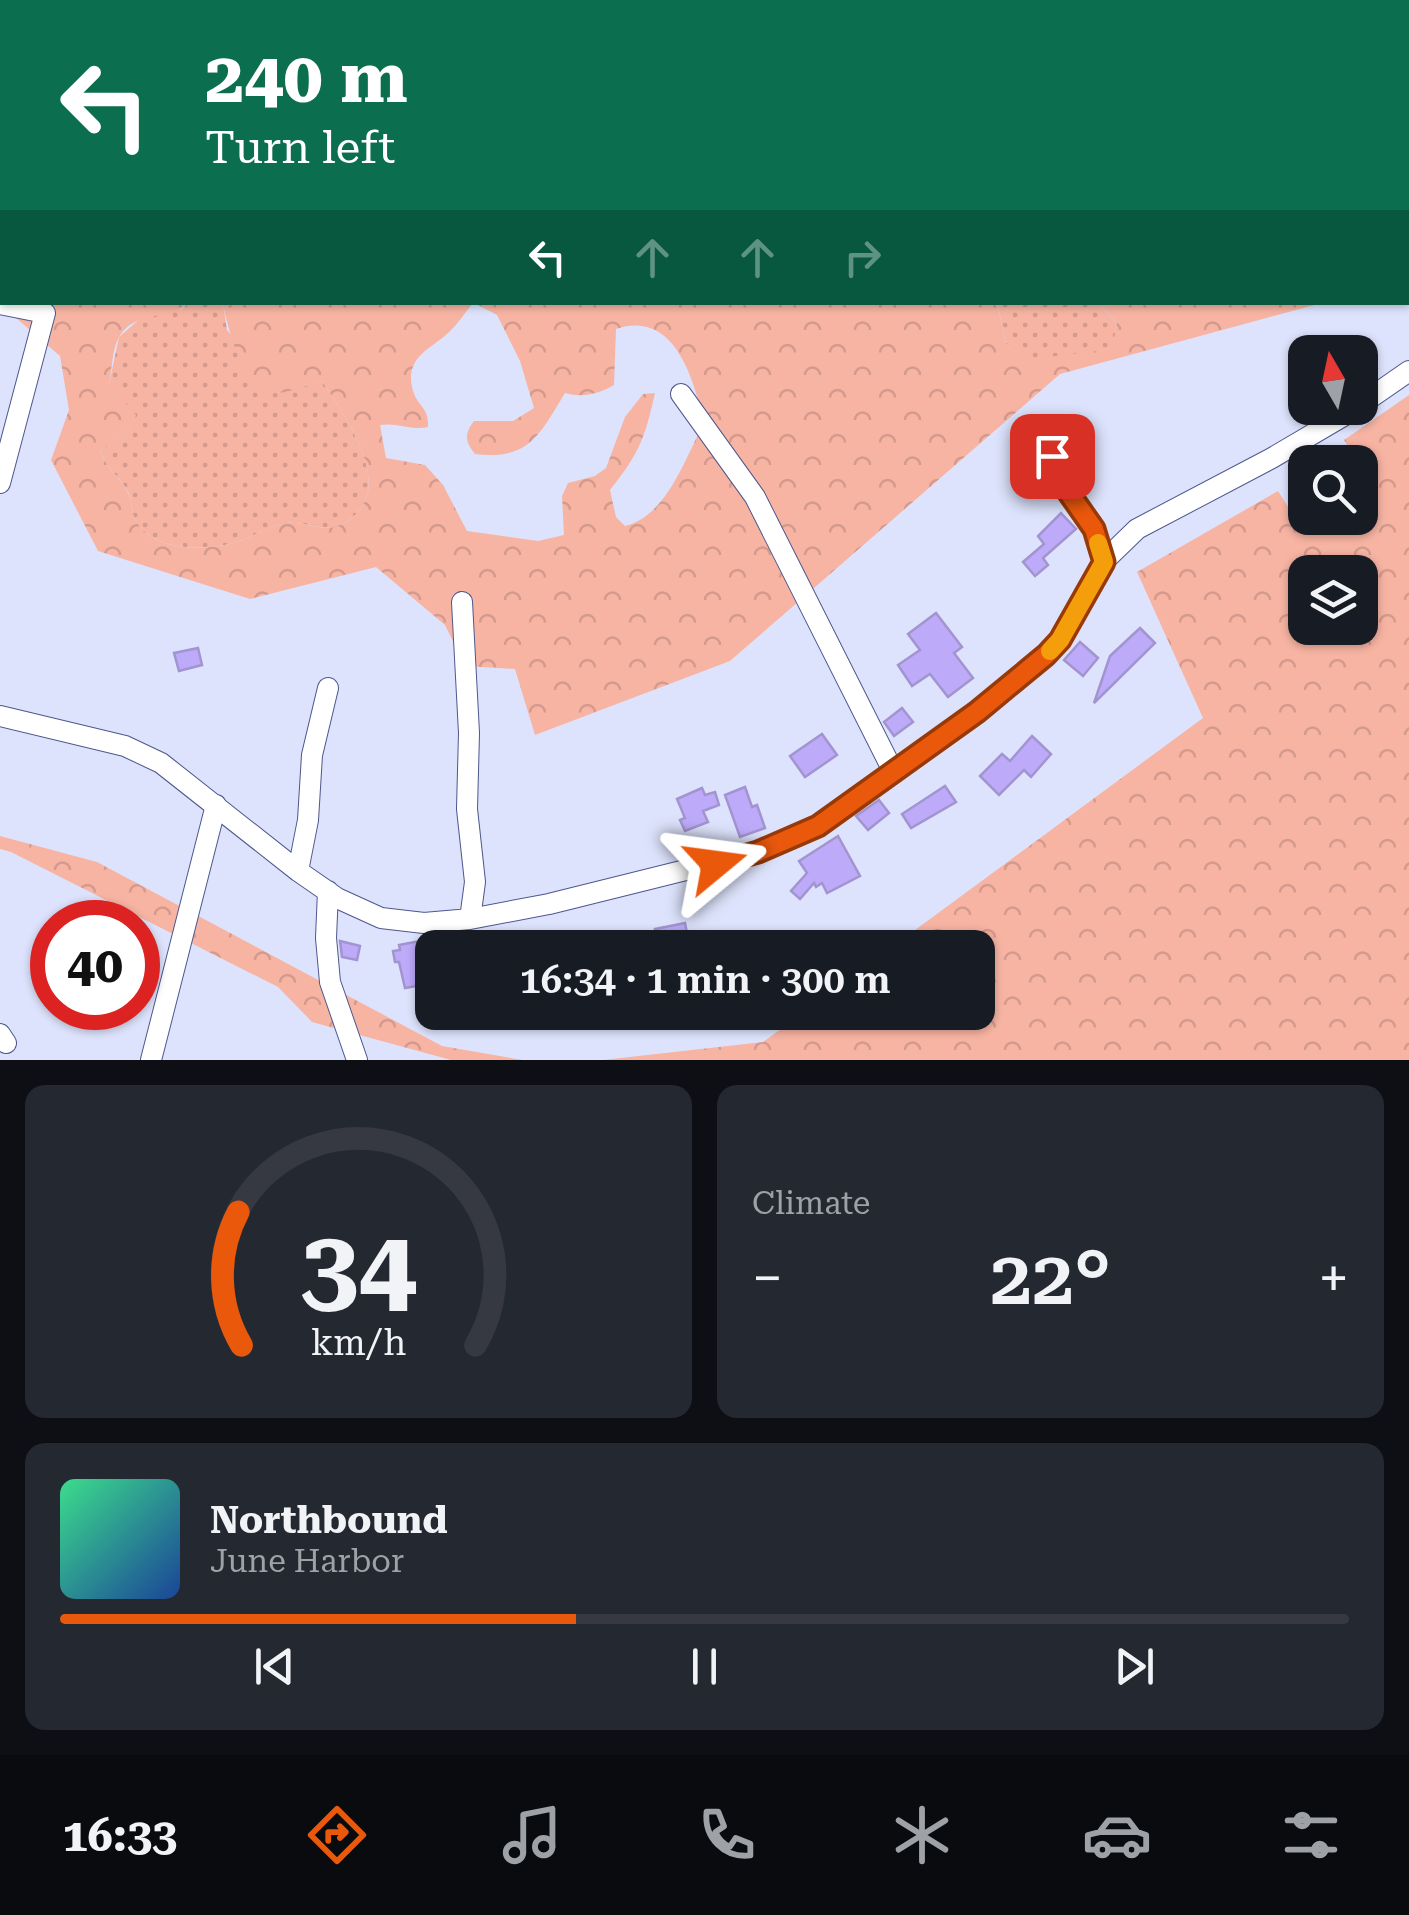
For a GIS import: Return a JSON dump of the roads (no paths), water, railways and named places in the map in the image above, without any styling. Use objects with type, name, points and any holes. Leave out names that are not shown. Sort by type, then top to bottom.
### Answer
[{"type":"street","points":[[0,483],[45,313],[5,305]]},
{"type":"street","points":[[1378,393],[1409,372]]},
{"type":"street","points":[[681,394],[755,497],[894,773]]},
{"type":"street","points":[[0,716],[126,746],[161,763],[298,871],[328,892],[380,918],[424,923],[549,904],[758,852],[818,826],[977,712],[1046,655],[1060,640],[1104,562],[1137,529],[1327,425]]},
{"type":"street","points":[[1052,456],[1050,466],[1094,529],[1104,562]]},
{"type":"street","points":[[462,602],[469,732],[467,809],[475,882],[470,919]]},
{"type":"street","points":[[298,871],[308,820],[312,755],[328,688]]},
{"type":"street","points":[[152,1060],[216,805]]},
{"type":"street","points":[[328,892],[326,938],[330,982],[357,1060]]}]
